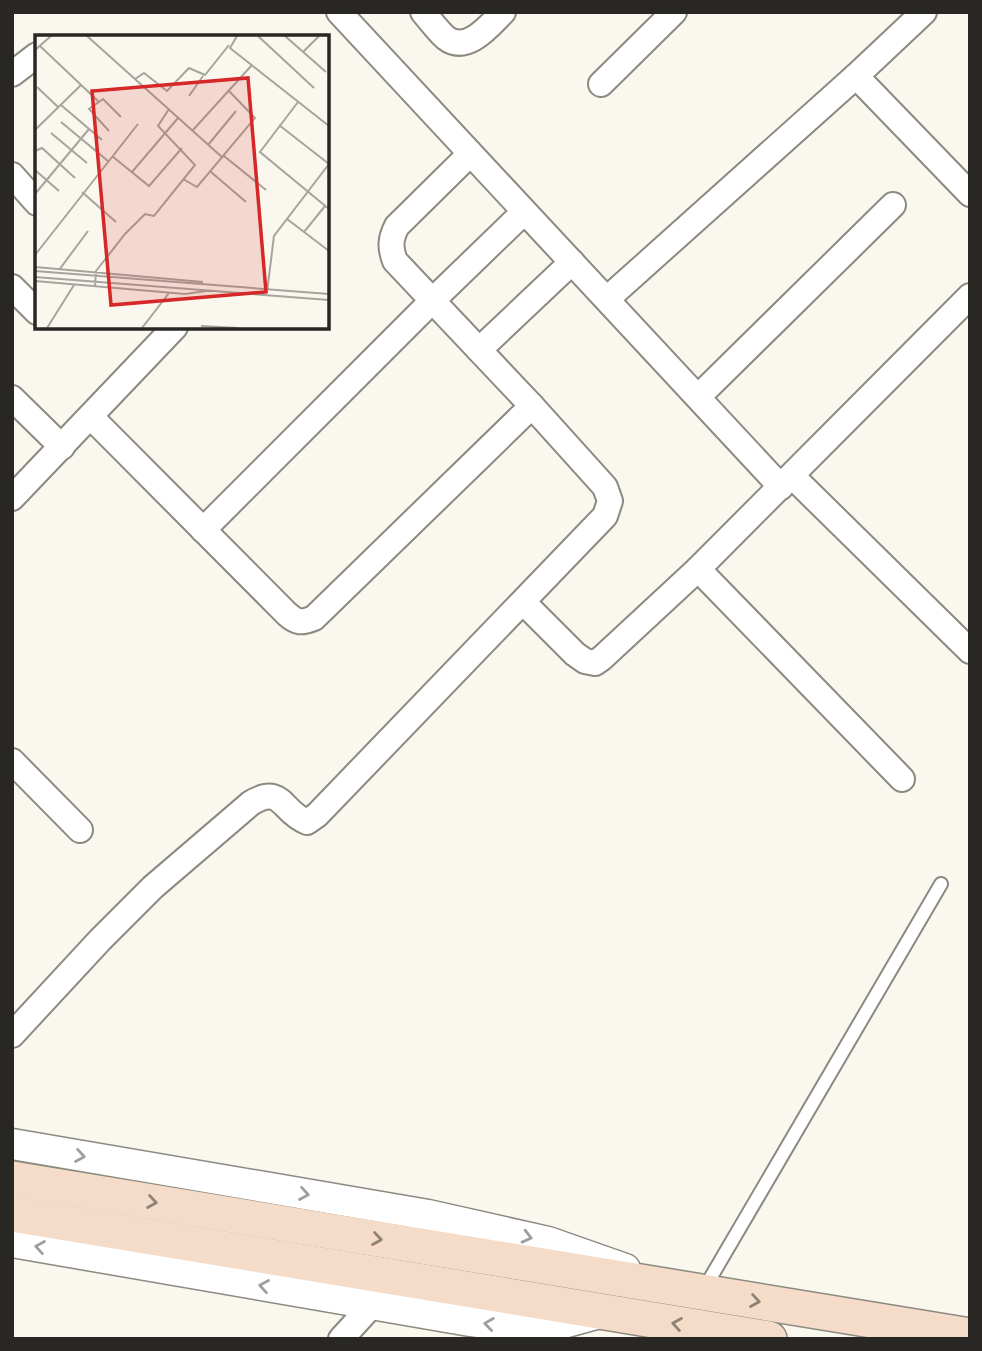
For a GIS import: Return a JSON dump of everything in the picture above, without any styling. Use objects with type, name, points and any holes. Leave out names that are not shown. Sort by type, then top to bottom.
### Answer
[{"type":"main road","points":[[12,1179],[970,1336]]},
{"type":"main road","points":[[12,1214],[769,1339]]},
{"type":"street","points":[[339,12],[698,397],[786,482],[970,650]]},
{"type":"street","points":[[423,12],[447,39],[459,43],[471,41],[481,34],[503,12]]},
{"type":"street","points":[[601,84],[674,12]]},
{"type":"street","points":[[607,299],[924,12]]},
{"type":"street","points":[[856,76],[970,194]]},
{"type":"street","points":[[12,1035],[153,887],[251,803],[262,797],[273,796],[299,819],[307,822],[317,815],[605,516],[610,501],[605,487],[395,261],[391,251],[391,238],[397,226],[470,154]]},
{"type":"street","points":[[12,175],[35,201]]},
{"type":"street","points":[[698,397],[893,205]]},
{"type":"street","points":[[204,530],[524,212]]},
{"type":"street","points":[[479,350],[572,262]]},
{"type":"street","points":[[12,287],[35,310]]},
{"type":"street","points":[[523,602],[575,654],[585,661],[595,663],[698,569],[970,296]]},
{"type":"street","points":[[12,498],[173,329]]},
{"type":"street","points":[[12,398],[62,447]]},
{"type":"street","points":[[91,417],[287,614],[295,621],[304,622],[314,618],[532,406]]},
{"type":"street","points":[[698,569],[902,779]]},
{"type":"street","points":[[12,761],[80,831]]},
{"type":"street","points":[[12,1144],[428,1214],[548,1242],[691,1290]]},
{"type":"street","points":[[12,1242],[515,1327],[552,1326],[604,1312]]},
{"type":"street","points":[[341,1339],[373,1304]]},
{"type":"lane","points":[[691,1290],[941,884]]}]
